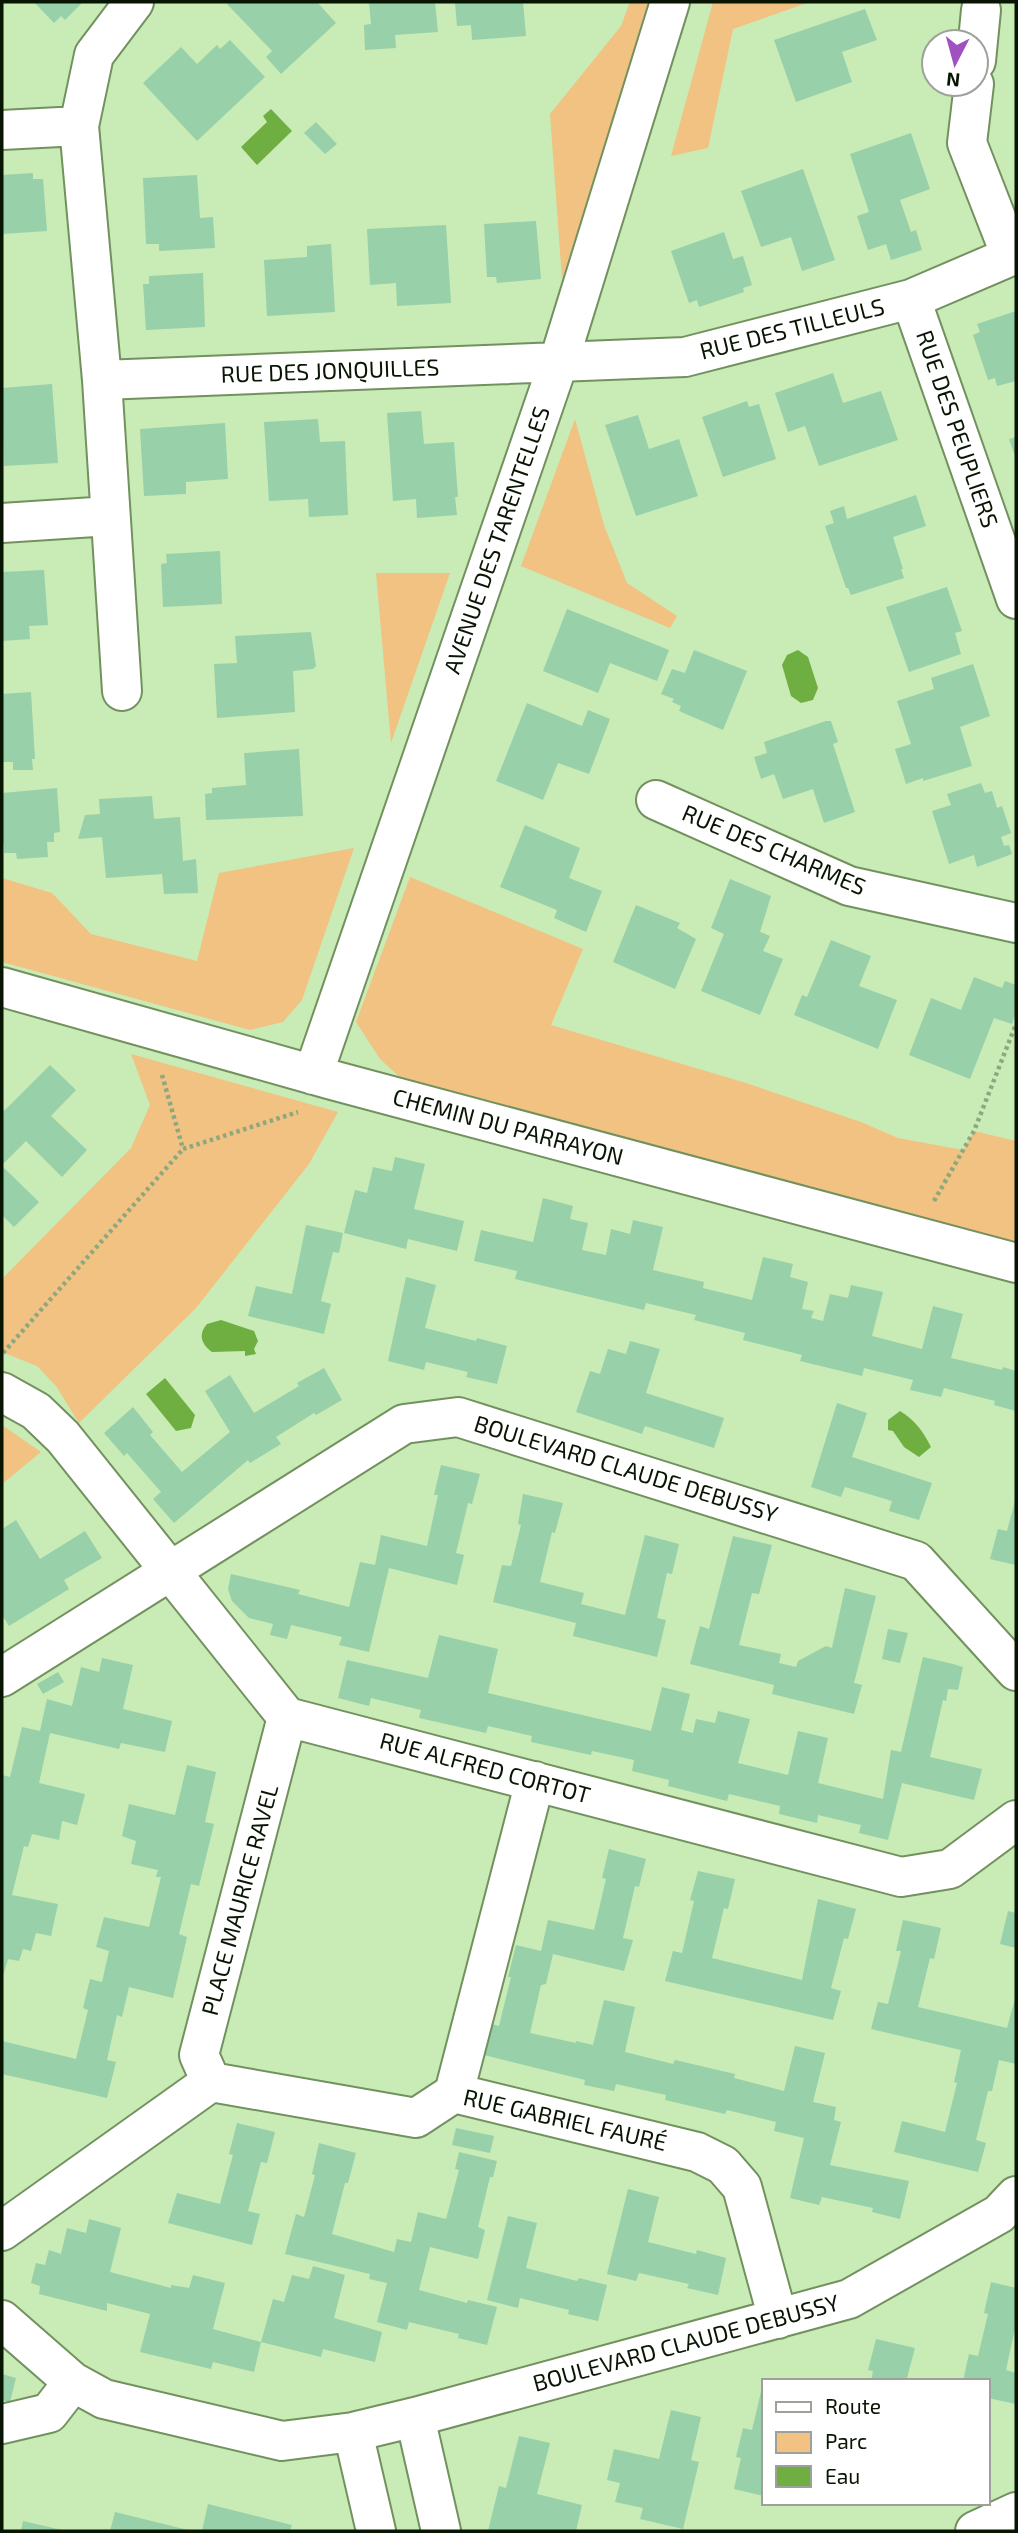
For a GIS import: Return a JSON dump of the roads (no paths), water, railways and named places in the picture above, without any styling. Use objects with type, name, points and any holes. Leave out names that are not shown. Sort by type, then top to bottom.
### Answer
[{"type":"street","points":[[122,691],[102,380],[79,126],[94,55],[134,2]]},
{"type":"street","name":"AVENUE DES TARENTELLES","points":[[313,1075],[559,361],[670,2]]},
{"type":"street","points":[[979,28],[981,10]]},
{"type":"street","points":[[972,98],[967,143],[1014,255]]},
{"type":"street","points":[[2,130],[79,126]]},
{"type":"street","name":"RUE DES TILLEULS","points":[[559,361],[685,357],[911,299],[1014,255]]},
{"type":"street","name":"RUE DES PEUPLIERS","points":[[911,299],[1016,599]]},
{"type":"street","name":"RUE DES JONQUILLES","points":[[102,380],[559,361]]},
{"type":"street","points":[[2,523],[110,516]]},
{"type":"street","name":"RUE DES CHARMES","points":[[656,800],[849,886],[1016,923]]},
{"type":"street","name":"CHEMIN DU PARRAYON","points":[[2,987],[313,1075],[1016,1263]]},
{"type":"street","points":[[2,1392],[36,1410],[63,1437],[287,1717]]},
{"type":"street","name":"BOULEVARD CLAUDE DEBUSSY","points":[[2,1676],[404,1424],[458,1417],[916,1561],[1016,1671]]},
{"type":"street","name":"RUE ALFRED CORTOT","points":[[287,1717],[901,1877],[950,1869],[1016,1820]]},
{"type":"street","name":"PLACE MAURICE RAVEL","points":[[211,2082],[199,2055],[287,1717]]},
{"type":"street","points":[[454,2093],[536,1781]]},
{"type":"street","points":[[2,2231],[211,2082]]},
{"type":"street","name":"RUE GABRIEL FAURÉ","points":[[211,2082],[416,2118],[454,2093],[696,2152],[723,2165],[742,2187],[778,2319]]},
{"type":"street","name":"BOULEVARD CLAUDE DEBUSSY","points":[[2,2320],[73,2382],[104,2399],[282,2441],[353,2432],[415,2417],[849,2299],[999,2214],[1016,2196]]},
{"type":"street","points":[[2,2424],[49,2413],[73,2382]]},
{"type":"street","points":[[415,2417],[441,2531]]},
{"type":"street","points":[[353,2432],[376,2531]]},
{"type":"street","points":[[977,2531],[1016,2512]]},
{"type":"street","points":[[977,2531],[1016,2526]]},
{"type":"water","points":[[271,109],[292,131],[257,165],[241,147],[267,122],[263,116]]},
{"type":"water","points":[[798,650],[808,657],[818,688],[813,700],[801,703],[791,696],[782,665],[787,655]]},
{"type":"water","points":[[221,1320],[254,1331],[258,1341],[254,1349],[256,1354],[245,1356],[245,1351],[212,1352],[208,1349],[202,1339],[202,1331],[207,1324]]},
{"type":"water","points":[[165,1378],[195,1415],[191,1428],[176,1431],[146,1394]]},
{"type":"water","points":[[900,1411],[918,1426],[931,1447],[919,1457],[904,1447],[893,1431],[888,1430],[888,1420]]}]
